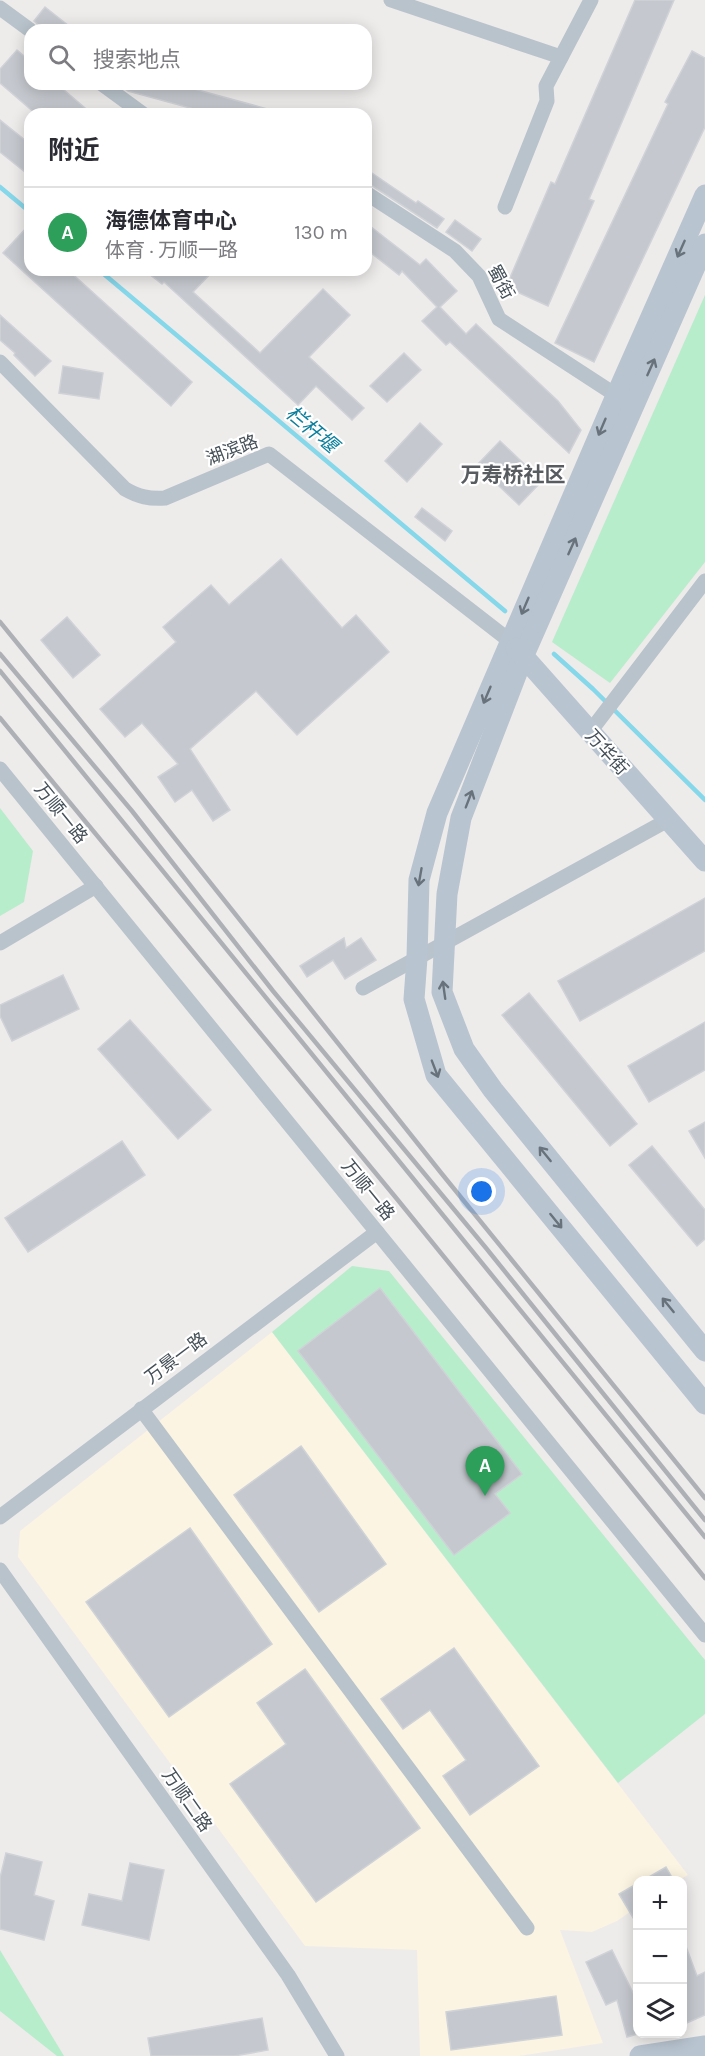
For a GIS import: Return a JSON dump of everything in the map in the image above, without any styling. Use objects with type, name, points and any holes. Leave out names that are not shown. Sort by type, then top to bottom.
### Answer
[{"type":"street","points":[[390,0],[561,57]]},
{"type":"street","points":[[505,207],[547,101],[546,86],[591,0]]},
{"type":"street","points":[[0,8],[24,26]]},
{"type":"street","points":[[110,90],[135,108]]},
{"type":"street","points":[[705,195],[625,401],[517,649],[437,813],[418,880],[414,999],[436,1075],[705,1404]]},
{"type":"street","name":"蜀街","points":[[372,197],[455,251],[479,276],[499,319],[625,401]]},
{"type":"street","points":[[625,401],[705,244]]},
{"type":"street","name":"湖滨路","points":[[0,362],[125,489],[137,496],[151,499],[165,498],[269,454],[517,649]]},
{"type":"street","points":[[589,733],[705,581]]},
{"type":"street","points":[[517,649],[461,818],[447,894],[442,992],[464,1049],[493,1090],[705,1351]]},
{"type":"street","name":"万华街","points":[[517,649],[589,733],[705,861]]},
{"type":"street","name":"万顺一路","points":[[0,769],[705,1635]]},
{"type":"street","points":[[363,988],[668,820]]},
{"type":"street","points":[[0,943],[96,886]]},
{"type":"street","name":"万景一路","points":[[0,1517],[377,1232]]},
{"type":"street","points":[[141,1409],[526,1928]]},
{"type":"street","name":"万顺二路","points":[[0,1570],[288,1975],[337,2056]]},
{"type":"street","points":[[640,2056],[705,2046]]},
{"type":"shaded area","points":[[272,1332],[688,1875],[633,1876],[633,1910],[617,1921],[592,1932],[560,1930],[603,2043],[519,2056],[420,2056],[417,1950],[305,1946],[18,1557],[20,1531]]},
{"type":"green space","points":[[705,295],[705,562],[610,683],[552,642]]},
{"type":"green space","points":[[0,808],[33,851],[24,902],[0,916]]},
{"type":"green space","points":[[352,1266],[389,1271],[705,1660],[705,1714],[618,1783],[272,1332]]},
{"type":"green space","points":[[0,1950],[64,2056],[57,2056],[0,2011]]},
{"type":"building","points":[[635,0],[674,0],[589,199],[594,201],[548,306],[506,287],[551,182],[555,184]]},
{"type":"building","points":[[45,7],[66,24],[37,24],[34,21]]},
{"type":"building","points":[[17,50],[24,56],[24,90],[64,90],[85,108],[29,108],[0,83],[0,69]]},
{"type":"building","points":[[692,51],[705,58],[705,127],[594,362],[555,343],[668,104],[665,102]]},
{"type":"building","points":[[198,90],[264,108],[190,108],[128,91]]},
{"type":"building","points":[[0,120],[24,139],[24,171],[0,152]]},
{"type":"building","points":[[372,173],[444,219],[437,228],[372,186]]},
{"type":"building","points":[[455,220],[481,239],[472,251],[446,232]]},
{"type":"building","points":[[372,228],[420,265],[426,259],[457,291],[440,307],[466,334],[476,324],[558,401],[581,430],[569,453],[450,342],[446,345],[422,321],[437,307],[402,271],[399,275],[372,254]]},
{"type":"building","points":[[24,230],[24,272],[3,253]]},
{"type":"building","points":[[28,276],[75,276],[192,382],[171,406]]},
{"type":"building","points":[[152,276],[208,276],[193,292],[260,353],[323,289],[350,315],[309,357],[364,408],[352,420],[316,386],[298,405],[164,282],[162,284]]},
{"type":"building","points":[[0,315],[51,361],[35,376],[0,340]]},
{"type":"building","points":[[404,353],[421,370],[387,402],[370,386]]},
{"type":"building","points":[[63,366],[103,373],[99,399],[59,393]]},
{"type":"building","points":[[420,423],[442,444],[407,482],[385,461]]},
{"type":"building","points":[[500,441],[542,481],[519,505],[477,465]]},
{"type":"building","points":[[422,508],[452,531],[445,541],[415,517]]},
{"type":"building","points":[[281,559],[342,628],[356,615],[389,652],[297,735],[256,691],[190,749],[230,810],[213,821],[192,790],[175,802],[158,777],[178,764],[142,723],[125,737],[100,709],[176,642],[163,627],[211,585],[229,605]]},
{"type":"building","points":[[67,617],[100,655],[73,678],[41,640]]},
{"type":"building","points":[[705,898],[705,951],[580,1021],[558,981]]},
{"type":"building","points":[[344,938],[346,948],[361,938],[376,960],[345,979],[333,960],[307,977],[300,966]]},
{"type":"building","points":[[63,975],[79,1009],[12,1041],[0,1016],[0,1005]]},
{"type":"building","points":[[529,993],[637,1124],[610,1146],[502,1015]]},
{"type":"building","points":[[130,1020],[211,1110],[178,1139],[98,1049]]},
{"type":"building","points":[[705,1022],[705,1070],[649,1102],[628,1066]]},
{"type":"building","points":[[705,1122],[705,1158],[689,1131]]},
{"type":"building","points":[[122,1141],[145,1175],[28,1252],[5,1218]]},
{"type":"building","points":[[652,1146],[705,1210],[705,1239],[697,1246],[629,1165]]},
{"type":"building","points":[[380,1288],[522,1474],[495,1494],[510,1513],[454,1555],[298,1351]]},
{"type":"building","points":[[301,1446],[386,1564],[319,1612],[234,1495]]},
{"type":"building","points":[[190,1528],[272,1644],[169,1717],[86,1602]]},
{"type":"building","points":[[454,1648],[539,1766],[470,1815],[443,1776],[466,1760],[430,1710],[403,1729],[381,1699]]},
{"type":"building","points":[[305,1669],[420,1828],[316,1902],[230,1784],[286,1744],[257,1703]]},
{"type":"building","points":[[6,1853],[42,1862],[34,1895],[54,1901],[44,1940],[0,1929],[0,1878]]},
{"type":"building","points":[[130,1863],[164,1870],[149,1940],[82,1925],[89,1894],[122,1901]]},
{"type":"building","points":[[666,1867],[671,1876],[651,1876]]},
{"type":"building","points":[[633,1886],[633,1918],[619,1894]]},
{"type":"building","points":[[687,1949],[697,1976],[705,1972],[705,2015],[687,2023]]},
{"type":"building","points":[[612,1950],[633,1993],[633,2035],[627,2037],[617,2000],[606,2005],[586,1962]]},
{"type":"building","points":[[556,1996],[562,2035],[451,2050],[446,2012]]},
{"type":"building","points":[[262,2018],[268,2050],[234,2056],[151,2056],[148,2038]]},
{"type":"waterway","name":"栏杆堰","points":[[0,187],[24,207]]},
{"type":"waterway","name":"栏杆堰","points":[[106,276],[505,611]]},
{"type":"waterway","name":"栏杆堰","points":[[554,654],[593,689],[705,800]]},
{"type":"railway","points":[[0,622],[705,1498]]},
{"type":"railway","points":[[0,654],[132,811],[273,991],[486,1248],[705,1520]]},
{"type":"railway","points":[[0,671],[705,1537]]},
{"type":"railway","points":[[0,718],[397,1199],[705,1578]]},
{"type":"place","name":"海德体育中心","points":[[485,1496]]},
{"type":"district","name":"万寿桥社区","points":[[513,475]]}]
